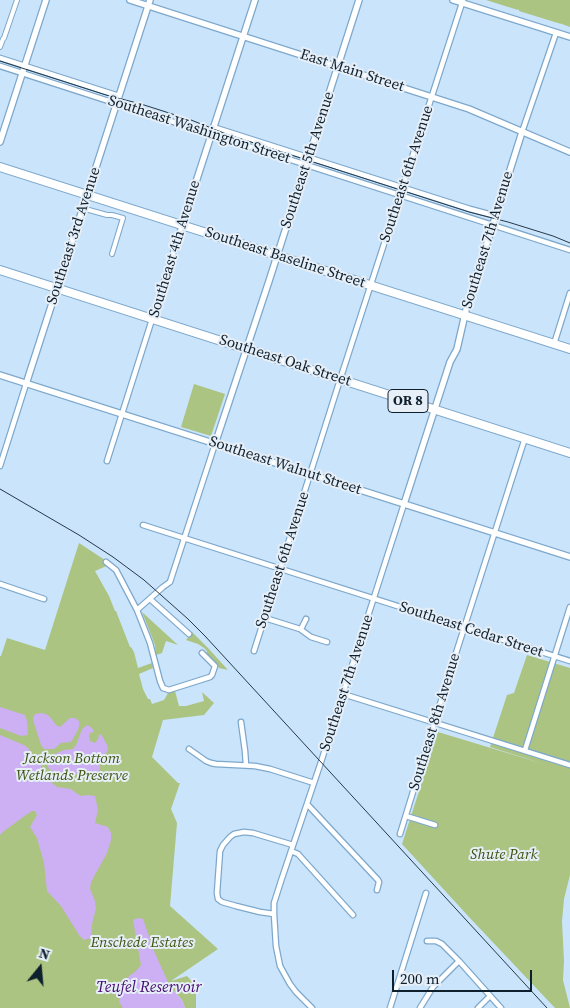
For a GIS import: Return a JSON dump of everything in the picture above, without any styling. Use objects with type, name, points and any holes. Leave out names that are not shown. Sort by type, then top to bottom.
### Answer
[{"type":"highway","name":"Southeast Baseline Street","points":[[0,167],[570,349]]},
{"type":"highway","name":"Southeast Oak Street","points":[[0,270],[570,453]]},
{"type":"street","points":[[0,47],[17,0]]},
{"type":"street","points":[[0,142],[46,0]]},
{"type":"street","name":"East Main Street","points":[[130,0],[149,3],[242,36],[469,109],[570,152]]},
{"type":"street","name":"Southeast 4th Avenue","points":[[107,461],[255,0]]},
{"type":"street","name":"Southeast 5th Avenue","points":[[137,610],[170,582],[359,0]]},
{"type":"street","points":[[452,0],[570,37]]},
{"type":"street","name":"Southeast 6th Avenue","points":[[254,651],[340,379],[463,2]]},
{"type":"street","name":"Southeast 3rd Avenue","points":[[0,466],[149,3]]},
{"type":"street","points":[[522,132],[556,33]]},
{"type":"street","name":"Southeast Washington Street","points":[[0,58],[119,96]]},
{"type":"street","name":"Southeast Washington Street","points":[[0,66],[570,250]]},
{"type":"street","name":"Southeast Washington Street","points":[[213,127],[496,216]]},
{"type":"street","name":"Southeast 7th Avenue","points":[[312,1008],[296,992],[280,966],[276,946],[274,914],[276,894],[314,783],[450,362],[456,350],[522,132]]},
{"type":"street","points":[[89,210],[108,216],[124,218]]},
{"type":"street","points":[[112,254],[124,218],[128,215]]},
{"type":"street","points":[[554,344],[570,293]]},
{"type":"street","name":"Southeast Walnut Street","points":[[0,375],[570,557]]},
{"type":"street","name":"Southeast 8th Avenue","points":[[400,834],[525,438]]},
{"type":"street","name":"Southeast Cedar Street","points":[[143,526],[570,661]]},
{"type":"street","points":[[106,562],[116,570],[137,610],[150,643],[163,688],[169,690],[210,678],[214,666],[202,654]]},
{"type":"street","points":[[0,584],[44,599]]},
{"type":"street","points":[[150,599],[189,634]]},
{"type":"street","points":[[525,750],[570,607]]},
{"type":"street","points":[[265,618],[301,629],[311,637],[327,642]]},
{"type":"street","points":[[301,629],[306,619]]},
{"type":"street","points":[[342,694],[570,765]]},
{"type":"street","points":[[241,722],[246,751],[246,765]]},
{"type":"street","points":[[189,750],[211,763],[246,765],[270,769],[314,783]]},
{"type":"street","points":[[307,804],[378,880],[377,890]]},
{"type":"street","points":[[406,816],[434,825]]},
{"type":"street","points":[[274,914],[236,906],[218,899],[218,858],[223,845],[234,834],[253,833],[292,848],[353,915]]},
{"type":"street","points":[[390,1008],[426,893]]},
{"type":"street","points":[[427,941],[436,941],[442,944],[501,1008]]},
{"type":"street","points":[[420,1008],[433,987],[459,961]]},
{"type":"street","points":[[478,1008],[490,996]]},
{"type":"green space","points":[[486,0],[570,0],[570,27],[519,11],[519,9]]},
{"type":"green space","points":[[194,384],[225,394],[211,436],[181,427]]},
{"type":"green space","points":[[79,543],[111,564],[95,571],[116,611],[130,647],[134,652],[138,668],[152,663],[153,668],[139,674],[143,689],[152,704],[164,700],[168,693],[175,691],[179,706],[204,701],[202,692],[214,703],[204,715],[163,720],[152,757],[180,783],[171,809],[177,823],[170,906],[218,949],[171,981],[187,976],[196,986],[196,1008],[185,1008],[182,1000],[171,988],[166,1008],[0,1008],[0,656],[7,638],[45,650]]},
{"type":"green space","points":[[142,612],[178,645],[166,641],[162,653],[156,655],[155,645]]},
{"type":"green space","points":[[192,632],[228,670],[219,668],[206,654],[207,651],[204,648],[186,640]]},
{"type":"green space","name":"Shute Park","points":[[527,655],[570,668],[570,875],[564,899],[562,921],[563,980],[570,1008],[555,1008],[402,844],[438,732],[547,765],[490,747],[507,695],[514,693]]},
{"type":"water","points":[[0,707],[25,715],[28,735],[21,736],[0,728]]},
{"type":"water","points":[[35,714],[46,714],[60,727],[70,718],[75,718],[79,721],[78,730],[71,742],[61,743],[54,749],[44,749],[33,718]]},
{"type":"water","points":[[88,725],[94,732],[90,733],[90,741],[95,743],[101,734],[107,745],[108,750],[100,762],[99,771],[86,776],[67,772],[58,774],[49,769],[47,765],[50,761],[50,756],[64,750],[73,749],[83,728]]},
{"type":"water","points":[[0,735],[29,749],[32,755],[42,764],[41,770],[53,776],[52,783],[57,787],[71,789],[81,796],[95,796],[98,810],[95,823],[108,827],[111,833],[111,840],[107,853],[91,882],[90,889],[96,908],[91,938],[84,940],[79,935],[61,906],[47,891],[44,863],[37,838],[30,827],[37,815],[35,811],[26,815],[0,835]]},
{"type":"water","name":"Teufel Reservoir","points":[[143,919],[154,951],[168,982],[182,1000],[185,1008],[123,1008],[119,1002],[121,990],[129,976],[141,965],[133,920]]},
{"type":"tram line","points":[[0,61],[106,95],[141,104],[191,120],[229,135],[469,212],[553,236],[570,243]]},
{"type":"railway","points":[[0,489],[113,557],[144,580],[188,619],[547,1008]]},
{"type":"park label","name":"Jackson Bottom Wetlands Preserve","points":[[72,768]]},
{"type":"park label","name":"Enschede Estates","points":[[142,943]]}]
